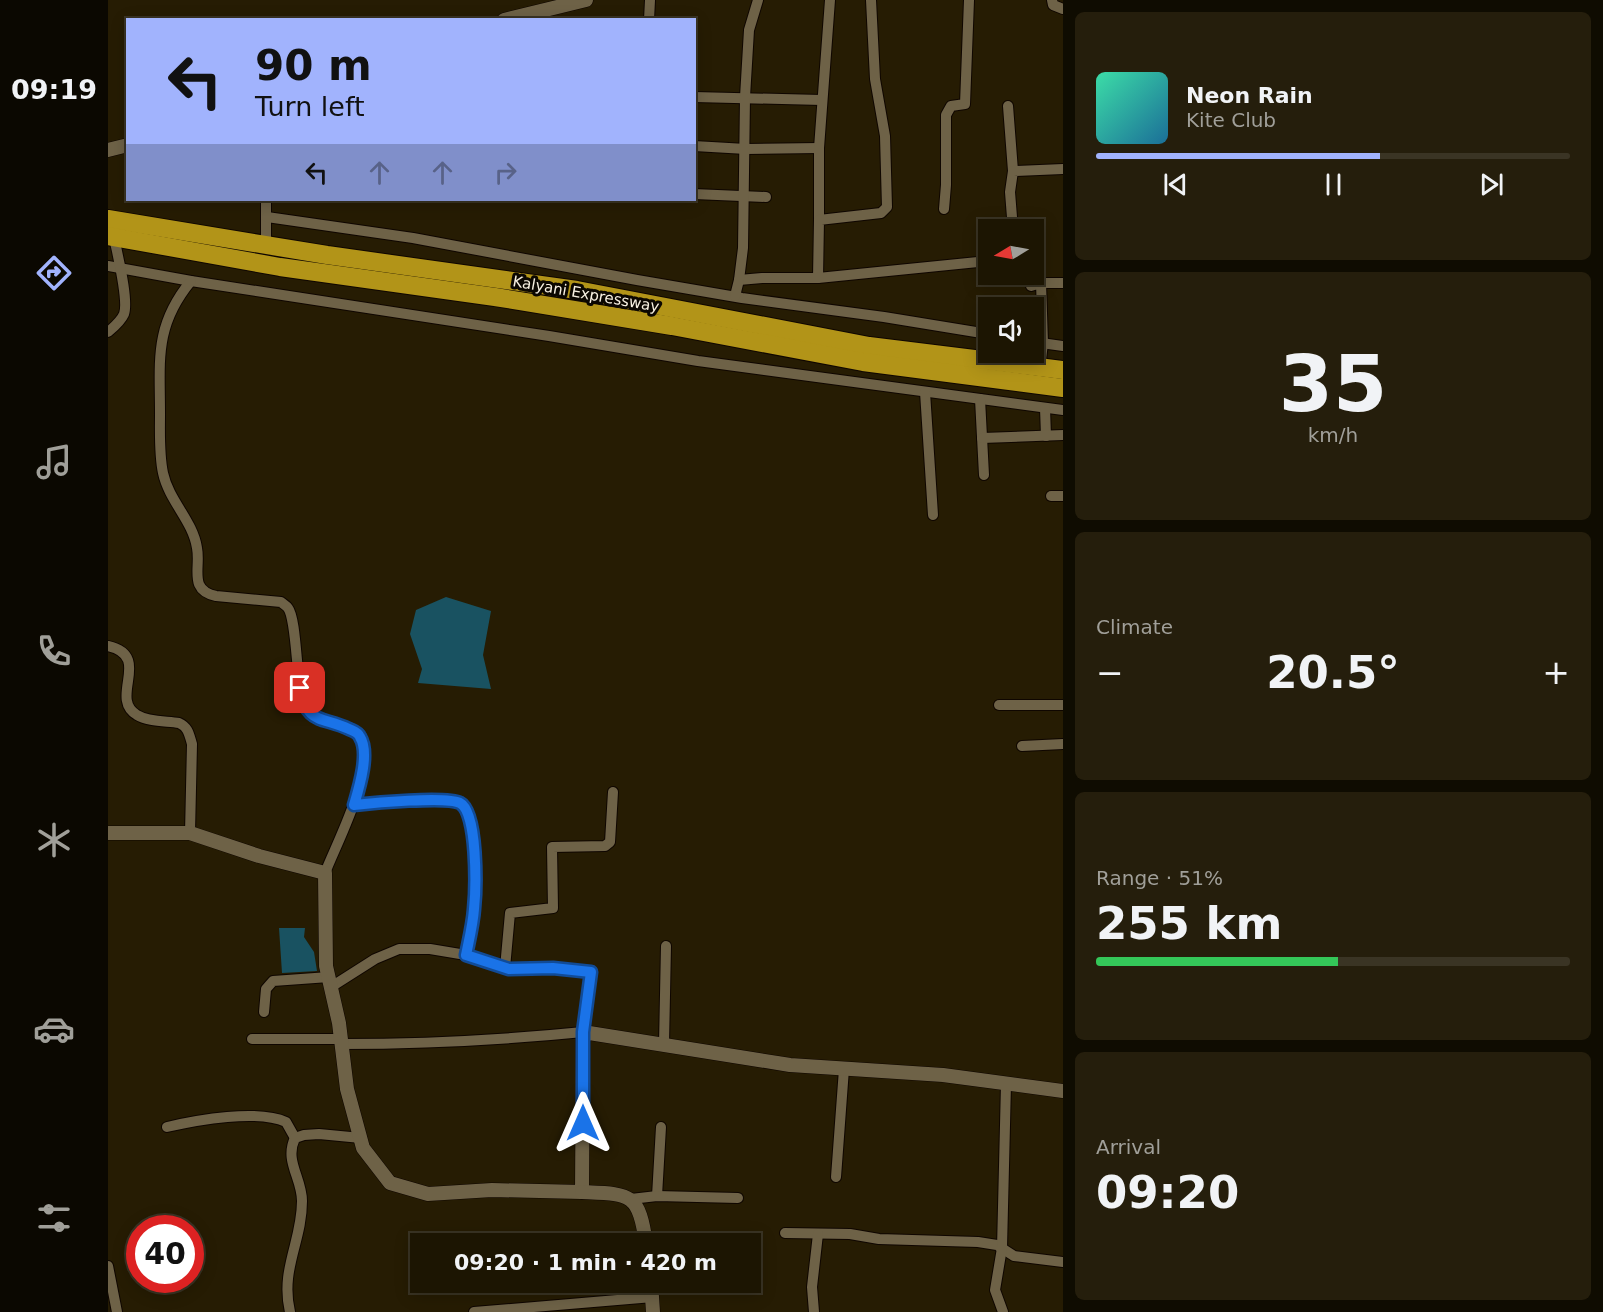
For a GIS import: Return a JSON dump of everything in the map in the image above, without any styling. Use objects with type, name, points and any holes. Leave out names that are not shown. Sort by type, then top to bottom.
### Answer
[{"type":"highway","name":"Kalyani Expressway","points":[[108,219],[266,245],[577,290],[869,346],[1063,370]]},
{"type":"highway","name":"Kalyani Expressway","points":[[111,237],[279,267],[495,297],[672,326],[863,362],[1063,388]]},
{"type":"street","points":[[512,18],[586,0]]},
{"type":"street","points":[[649,18],[650,0]]},
{"type":"street","points":[[735,296],[740,280],[743,248],[745,97],[749,30],[758,0]]},
{"type":"street","points":[[818,278],[819,148],[830,0]]},
{"type":"street","points":[[819,220],[881,213],[886,207],[885,136],[874,79],[871,0]]},
{"type":"street","points":[[944,209],[946,115],[951,106],[965,104],[969,0]]},
{"type":"street","points":[[1052,0],[1053,5],[1063,9]]},
{"type":"street","points":[[696,97],[822,100]]},
{"type":"street","points":[[1008,106],[1013,171],[1010,192],[1012,219]]},
{"type":"street","points":[[108,150],[126,146]]},
{"type":"street","points":[[696,146],[746,149],[819,148]]},
{"type":"street","points":[[1013,171],[1063,169]]},
{"type":"street","points":[[696,194],[744,198],[766,197]]},
{"type":"street","points":[[266,201],[266,245]]},
{"type":"street","points":[[267,217],[413,238],[735,296],[978,332]]},
{"type":"street","points":[[108,332],[120,321],[125,312],[120,267],[111,237]]},
{"type":"street","points":[[740,280],[818,278],[978,262]]},
{"type":"street","points":[[108,266],[698,361],[1063,410]]},
{"type":"street","points":[[191,281],[173,305],[160,345],[160,444],[163,474],[198,548],[200,589],[205,594],[216,596],[281,602],[288,608],[297,674],[307,710],[315,718],[342,726],[358,733],[361,738],[363,761],[361,781],[354,805],[325,873],[326,966],[347,1089],[363,1148],[390,1183],[428,1194],[492,1190],[620,1194],[631,1199],[657,1196],[738,1198]]},
{"type":"street","points":[[1044,283],[1063,283]]},
{"type":"street","points":[[1044,344],[1063,346]]},
{"type":"street","points":[[1040,363],[1040,368]]},
{"type":"street","points":[[925,392],[933,515]]},
{"type":"street","points":[[980,399],[984,475]]},
{"type":"street","points":[[1046,408],[1046,436]]},
{"type":"street","points":[[982,438],[1063,435]]},
{"type":"street","points":[[1051,496],[1063,496]]},
{"type":"street","points":[[108,646],[124,652],[128,658],[130,668],[126,693],[131,711],[138,716],[179,723],[188,730],[192,744],[190,833]]},
{"type":"street","points":[[999,705],[1063,705]]},
{"type":"street","points":[[1022,746],[1063,744]]},
{"type":"street","points":[[505,968],[510,913],[553,908],[552,846],[605,846],[610,842],[613,792]]},
{"type":"street","points":[[354,805],[391,801],[448,800],[463,804],[468,811],[473,836],[476,884],[466,955]]},
{"type":"street","points":[[108,833],[190,833],[259,856],[325,873]]},
{"type":"street","points":[[664,1044],[666,946]]},
{"type":"street","points":[[264,1012],[266,989],[273,981],[330,982],[399,949],[430,949],[466,955],[505,968],[553,968],[591,972],[583,1032],[582,1192]]},
{"type":"street","points":[[341,1044],[536,1037],[583,1032],[790,1065],[943,1075],[1063,1091]]},
{"type":"street","points":[[252,1039],[340,1039],[341,1044]]},
{"type":"street","points":[[836,1177],[844,1068]]},
{"type":"street","points":[[1003,1312],[995,1290],[1002,1248],[1006,1084]]},
{"type":"street","points":[[167,1127],[237,1116],[286,1122],[295,1138],[290,1154],[302,1200],[301,1217],[286,1285],[291,1312]]},
{"type":"street","points":[[657,1196],[661,1127]]},
{"type":"street","points":[[295,1138],[319,1134],[361,1138]]},
{"type":"street","points":[[631,1199],[643,1217],[645,1233]]},
{"type":"street","points":[[785,1233],[850,1234],[879,1239],[978,1242],[997,1245],[1014,1256],[1063,1262]]},
{"type":"street","points":[[814,1312],[812,1287],[818,1234]]},
{"type":"street","points":[[108,1266],[117,1312]]},
{"type":"street","points":[[652,1293],[653,1312]]},
{"type":"street","points":[[474,1312],[653,1297]]},
{"type":"water","points":[[446,597],[491,611],[483,655],[491,689],[418,683],[422,669],[410,634],[416,610]]},
{"type":"water","points":[[279,928],[305,928],[304,937],[314,952],[317,971],[282,973]]},
{"type":"route","points":[[300,688],[307,710],[315,718],[342,726],[358,733],[361,738],[363,761],[361,781],[354,805],[391,801],[448,800],[463,804],[468,811],[473,836],[476,884],[466,955],[509,969],[553,968],[591,972],[583,1032],[583,1123]]}]
